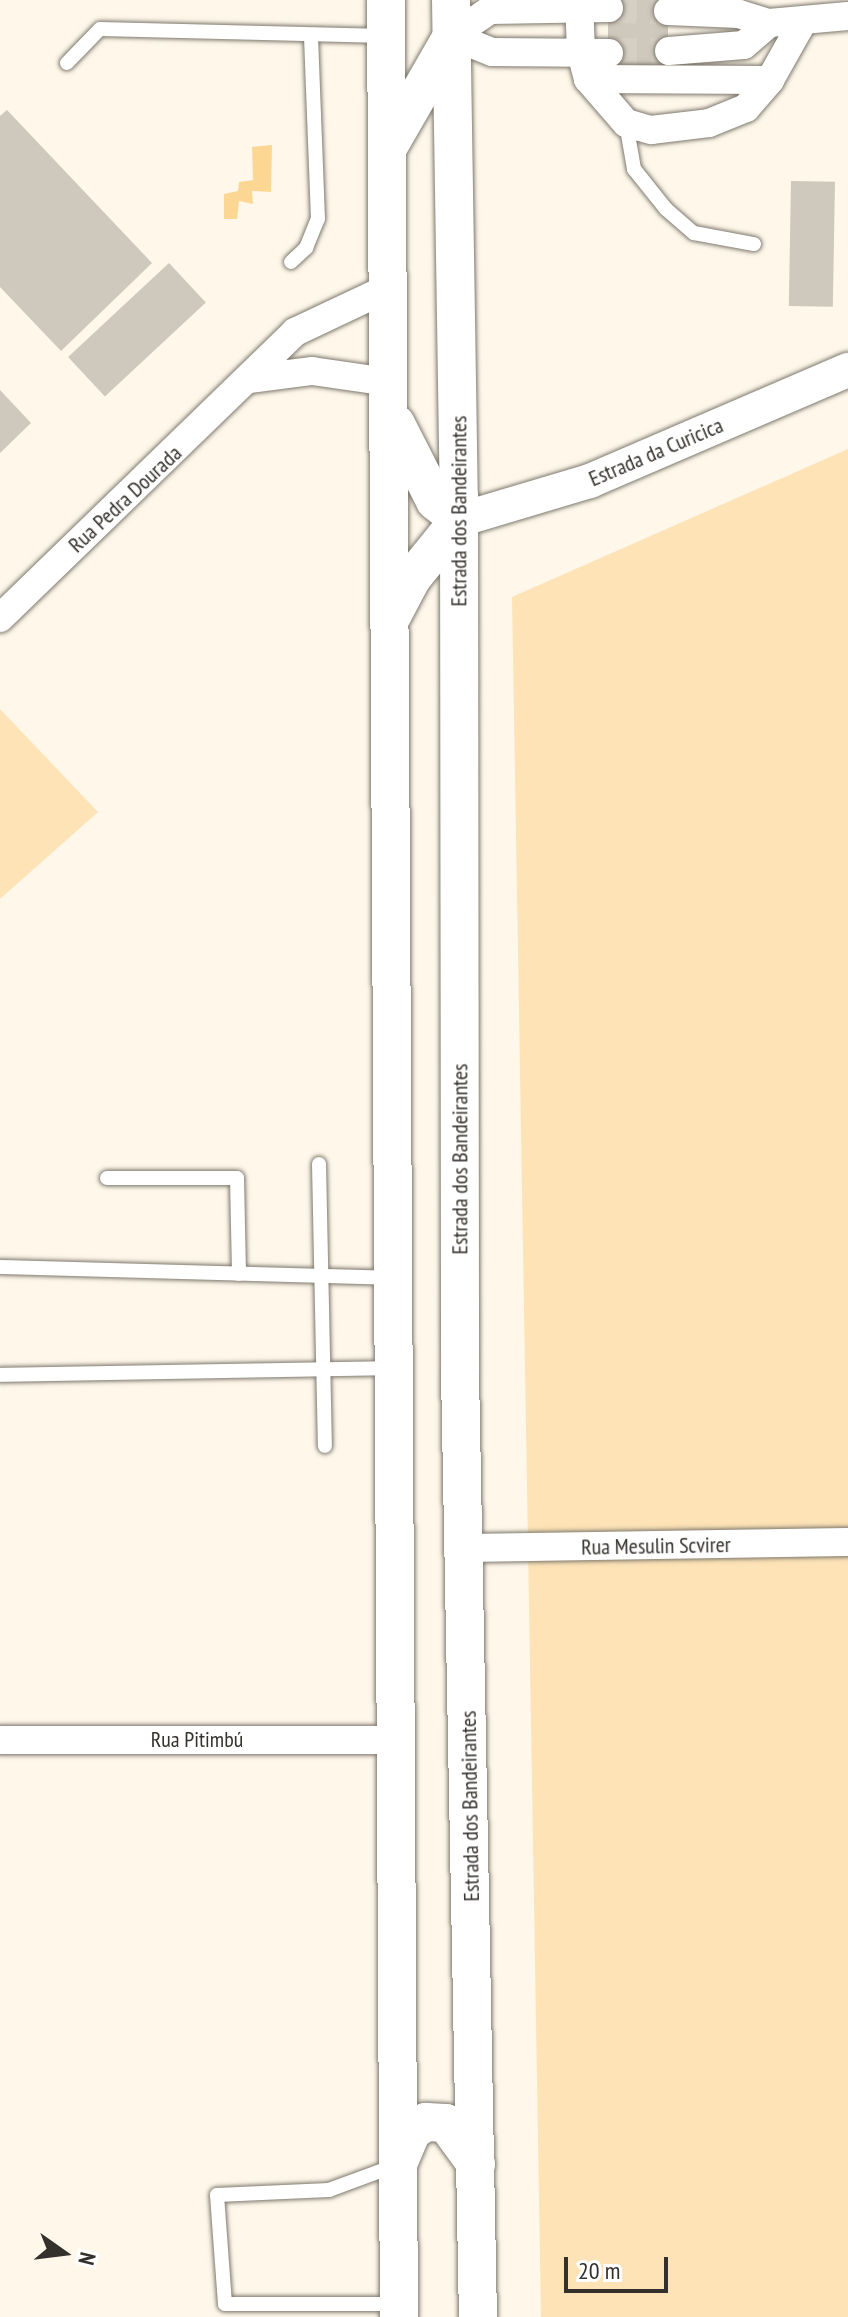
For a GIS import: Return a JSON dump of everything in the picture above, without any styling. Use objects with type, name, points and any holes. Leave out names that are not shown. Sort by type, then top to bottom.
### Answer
[{"type":"main road","points":[[387,151],[452,18],[427,0]]},
{"type":"main road","points":[[386,18],[384,290],[389,396],[391,619],[399,2311]]},
{"type":"main road","name":"Estrada dos Bandeirantes","points":[[452,18],[459,520],[465,1548],[478,2317]]},
{"type":"main road","points":[[389,396],[435,501],[459,520],[412,578],[391,619]]},
{"type":"main road","points":[[398,2164],[412,2131],[426,2122],[446,2123],[476,2164]]},
{"type":"street","points":[[452,18],[490,10],[590,5],[593,61],[626,123],[651,130],[709,123],[746,108],[770,80],[802,23]]},
{"type":"street","points":[[668,11],[739,14],[766,11],[802,23],[848,16]]},
{"type":"street","points":[[669,51],[744,45],[766,11]]},
{"type":"street","points":[[452,18],[492,52],[770,80]]},
{"type":"street","name":"Rua Pedra Dourada","points":[[0,618],[295,332],[384,290]]},
{"type":"street","name":"Estrada da Curicica","points":[[459,520],[590,481],[848,370]]},
{"type":"street","points":[[249,379],[312,371],[389,396]]},
{"type":"street","name":"Rua Mesulin Scvirer","points":[[465,1548],[848,1542]]},
{"type":"street","name":"Rua Pitimbú","points":[[0,1740],[394,1740]]},
{"type":"lane","points":[[802,23],[834,0]]},
{"type":"lane","points":[[67,63],[100,29],[311,38],[386,18]]},
{"type":"lane","points":[[291,262],[306,248],[318,219],[311,38]]},
{"type":"lane","points":[[626,123],[634,169],[666,209],[694,233],[754,244]]},
{"type":"lane","points":[[319,1164],[325,1446]]},
{"type":"lane","points":[[107,1178],[237,1178],[239,1274]]},
{"type":"lane","points":[[0,1267],[394,1279]]},
{"type":"lane","points":[[0,1375],[393,1368]]},
{"type":"lane","points":[[398,2164],[329,2190],[217,2195],[225,2304],[399,2311]]},
{"type":"shaded area","points":[[272,145],[271,192],[252,191],[253,204],[239,201],[237,219],[224,219],[224,194],[238,191],[239,182],[253,180],[252,147]]},
{"type":"shaded area","points":[[848,449],[848,2317],[541,2317],[512,597]]},
{"type":"shaded area","points":[[0,709],[98,812],[0,899]]},
{"type":"building","points":[[608,0],[668,0],[668,66],[608,66]]},
{"type":"building","points":[[7,110],[152,263],[61,351],[0,287],[0,116]]},
{"type":"building","points":[[791,181],[835,182],[833,307],[789,306]]},
{"type":"building","points":[[169,263],[206,302],[105,397],[68,357]]},
{"type":"building","points":[[0,390],[31,423],[0,453]]},
{"type":"tunnel","points":[[609,8],[668,11]]},
{"type":"tunnel","points":[[609,53],[669,51]]}]
